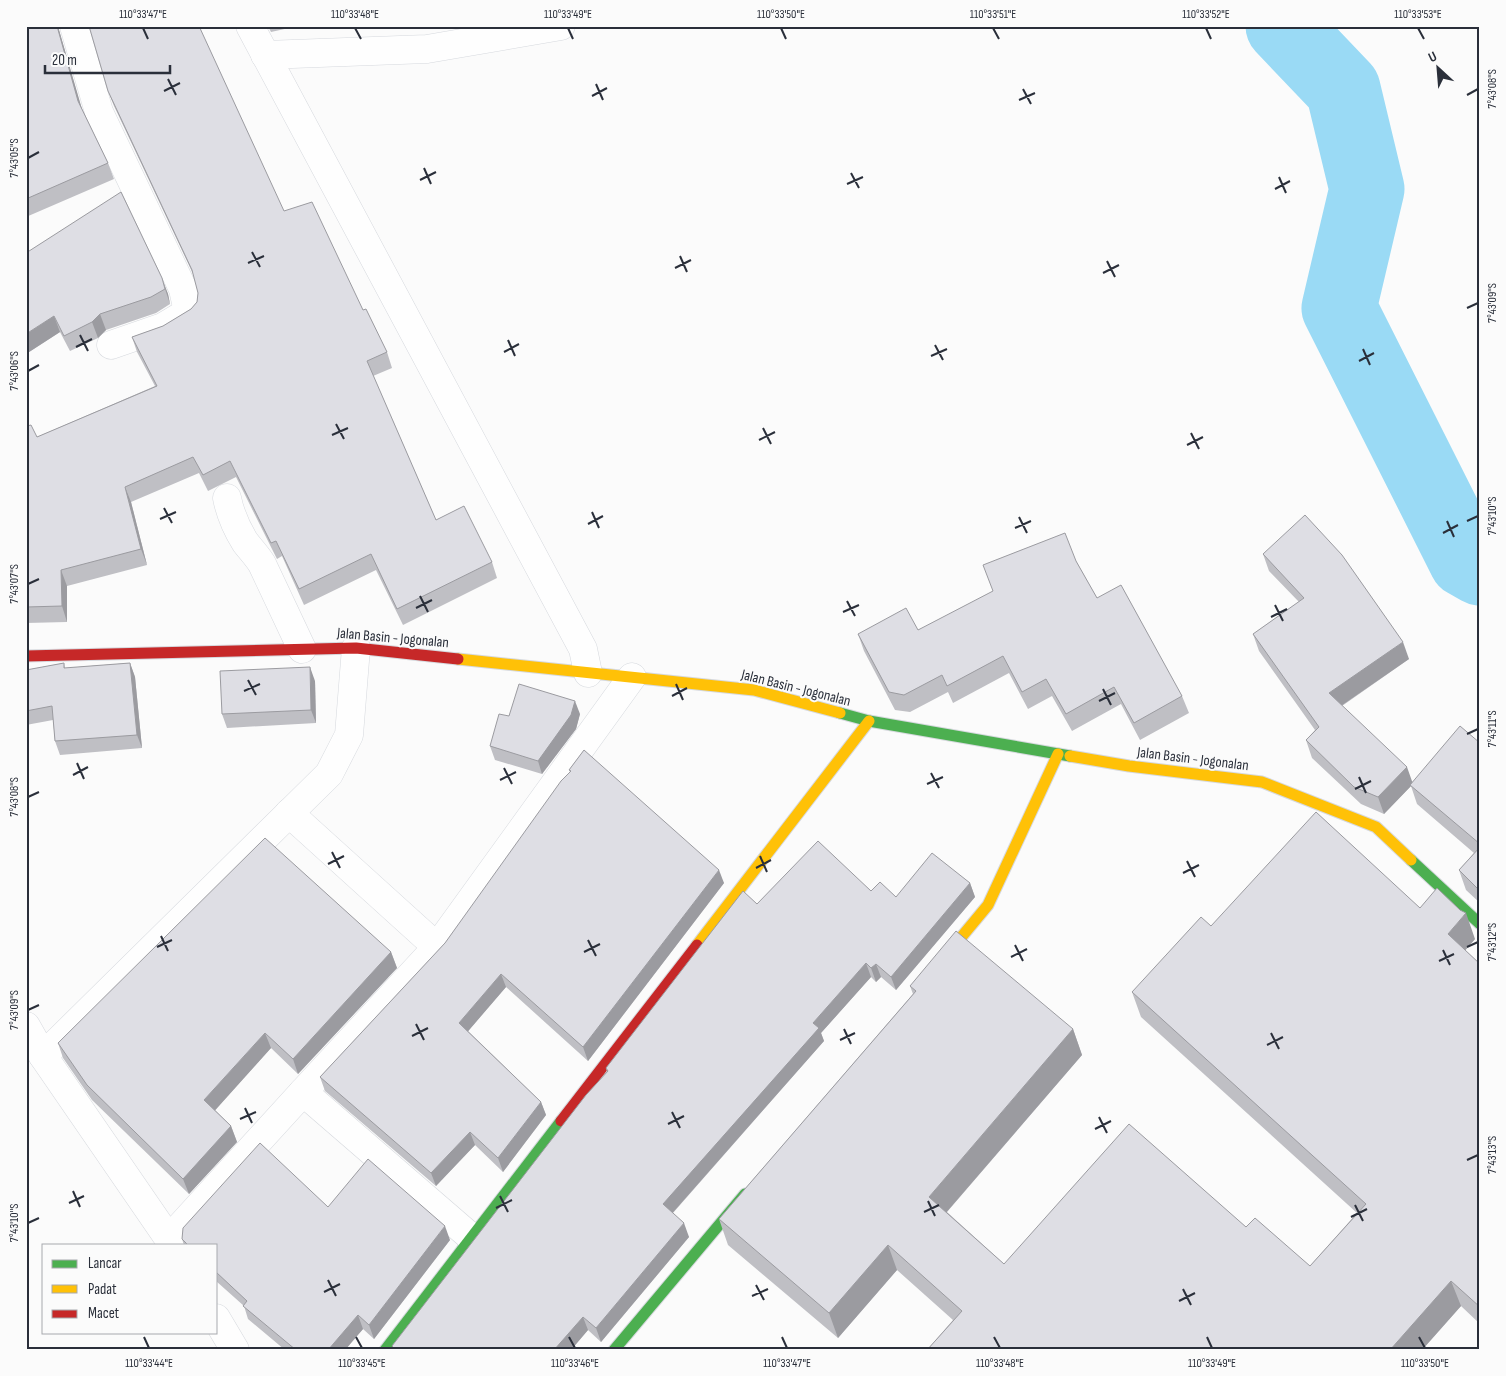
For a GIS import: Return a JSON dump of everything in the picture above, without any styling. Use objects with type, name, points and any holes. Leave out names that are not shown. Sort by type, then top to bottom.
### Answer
[{"type":"main road","name":"Jalan Basin - Jogonalan","points":[[26,656],[356,648],[585,661],[632,677],[754,690],[869,721],[1129,766],[1262,782],[1376,827],[1480,924]]},
{"type":"main road","points":[[385,1350],[869,721]]},
{"type":"main road","points":[[931,973],[988,905],[1058,754]]},
{"type":"main road","points":[[614,1350],[754,1184]]},
{"type":"street","points":[[74,26],[99,112],[183,290],[188,312],[163,328],[111,345]]},
{"type":"street","points":[[250,26],[556,601],[585,661]]},
{"type":"street","points":[[265,54],[427,49],[560,26]]},
{"type":"street","points":[[227,498],[233,518],[244,540],[255,552],[262,564],[302,649]]},
{"type":"street","points":[[42,1056],[329,774],[349,735],[356,648]]},
{"type":"street","points":[[26,1026],[42,1056],[171,1242],[303,1092],[437,947],[632,677]]},
{"type":"street","points":[[289,813],[437,947]]},
{"type":"street","points":[[303,1092],[472,1238]]},
{"type":"street","points":[[218,1321],[235,1350]]},
{"type":"building","points":[[26,26],[57,26],[78,101],[108,163],[26,199]]},
{"type":"building","points":[[89,26],[199,26],[284,211],[312,202],[363,310],[366,309],[387,352],[367,361],[436,520],[464,506],[492,562],[397,609],[371,554],[299,589],[276,541],[271,543],[230,461],[203,475],[193,457],[125,487],[141,549],[61,570],[62,606],[26,607],[26,424],[27,426],[31,425],[37,437],[157,386],[132,337],[163,326],[191,309],[197,302],[198,293],[192,270],[108,91]]},
{"type":"building","points":[[121,192],[162,278],[165,289],[151,297],[100,314],[92,322],[64,336],[54,316],[26,334],[26,253]]},
{"type":"building","points":[[1305,515],[1342,555],[1403,642],[1329,693],[1407,767],[1378,797],[1354,787],[1306,740],[1319,727],[1253,634],[1304,598],[1263,554]]},
{"type":"building","points":[[1065,533],[1076,561],[1097,598],[1121,585],[1182,696],[1134,723],[1114,687],[1066,714],[1046,679],[1022,692],[1003,656],[947,686],[942,675],[904,695],[889,692],[858,634],[906,608],[918,630],[993,591],[983,565]]},
{"type":"building","points":[[64,663],[64,668],[130,663],[137,735],[55,741],[52,706],[26,711],[26,670]]},
{"type":"building","points":[[310,667],[311,710],[222,714],[220,671]]},
{"type":"building","points":[[519,684],[575,701],[571,715],[538,761],[490,746],[499,714],[509,716]]},
{"type":"building","points":[[1460,726],[1480,743],[1480,844],[1410,785]]},
{"type":"building","points":[[584,750],[719,870],[583,1047],[501,974],[459,1023],[541,1102],[498,1158],[470,1132],[431,1173],[320,1077],[445,943],[561,781],[571,771],[569,770]]},
{"type":"building","points":[[1316,812],[1420,908],[1437,888],[1460,910],[1466,913],[1448,934],[1480,964],[1480,1307],[1451,1281],[1390,1350],[927,1350],[962,1311],[888,1245],[829,1313],[719,1219],[916,991],[910,986],[956,931],[1073,1029],[929,1197],[1004,1264],[1129,1124],[1246,1227],[1255,1218],[1310,1266],[1366,1204],[1132,992],[1201,917],[1211,926]]},
{"type":"building","points":[[265,838],[391,952],[293,1059],[265,1033],[204,1100],[231,1126],[183,1179],[87,1085],[58,1043]]},
{"type":"building","points":[[818,841],[871,891],[880,882],[896,897],[932,853],[970,883],[891,977],[876,964],[871,968],[866,963],[813,1023],[819,1028],[663,1204],[684,1223],[596,1328],[583,1317],[554,1350],[396,1350],[392,1346],[586,1095],[608,1071],[606,1068],[743,891],[757,904]]},
{"type":"building","points":[[1480,847],[1480,891],[1459,870]]},
{"type":"building","points":[[260,1143],[328,1207],[368,1159],[445,1226],[369,1325],[358,1315],[328,1350],[296,1350],[243,1306],[247,1301],[218,1274],[218,1244],[187,1244],[182,1239],[183,1228]]},
{"type":"waterway","points":[[1283,26],[1343,89],[1367,189],[1339,308],[1466,560],[1480,568]]},
{"type":"traffic: fast","points":[[840,713],[869,721],[1070,756]]},
{"type":"traffic: fast","points":[[1411,860],[1480,924]]},
{"type":"traffic: fast","points":[[385,1350],[561,1121]]},
{"type":"traffic: fast","points":[[614,1350],[745,1194]]},
{"type":"traffic: slow","points":[[458,659],[754,690],[840,713]]},
{"type":"traffic: slow","points":[[697,945],[869,721]]},
{"type":"traffic: slow","points":[[939,964],[988,905],[1058,754]]},
{"type":"traffic: slow","points":[[1070,756],[1129,766],[1262,782],[1376,827],[1411,860]]},
{"type":"traffic: jam","points":[[26,656],[356,648],[458,659]]},
{"type":"traffic: jam","points":[[561,1121],[697,945]]}]
